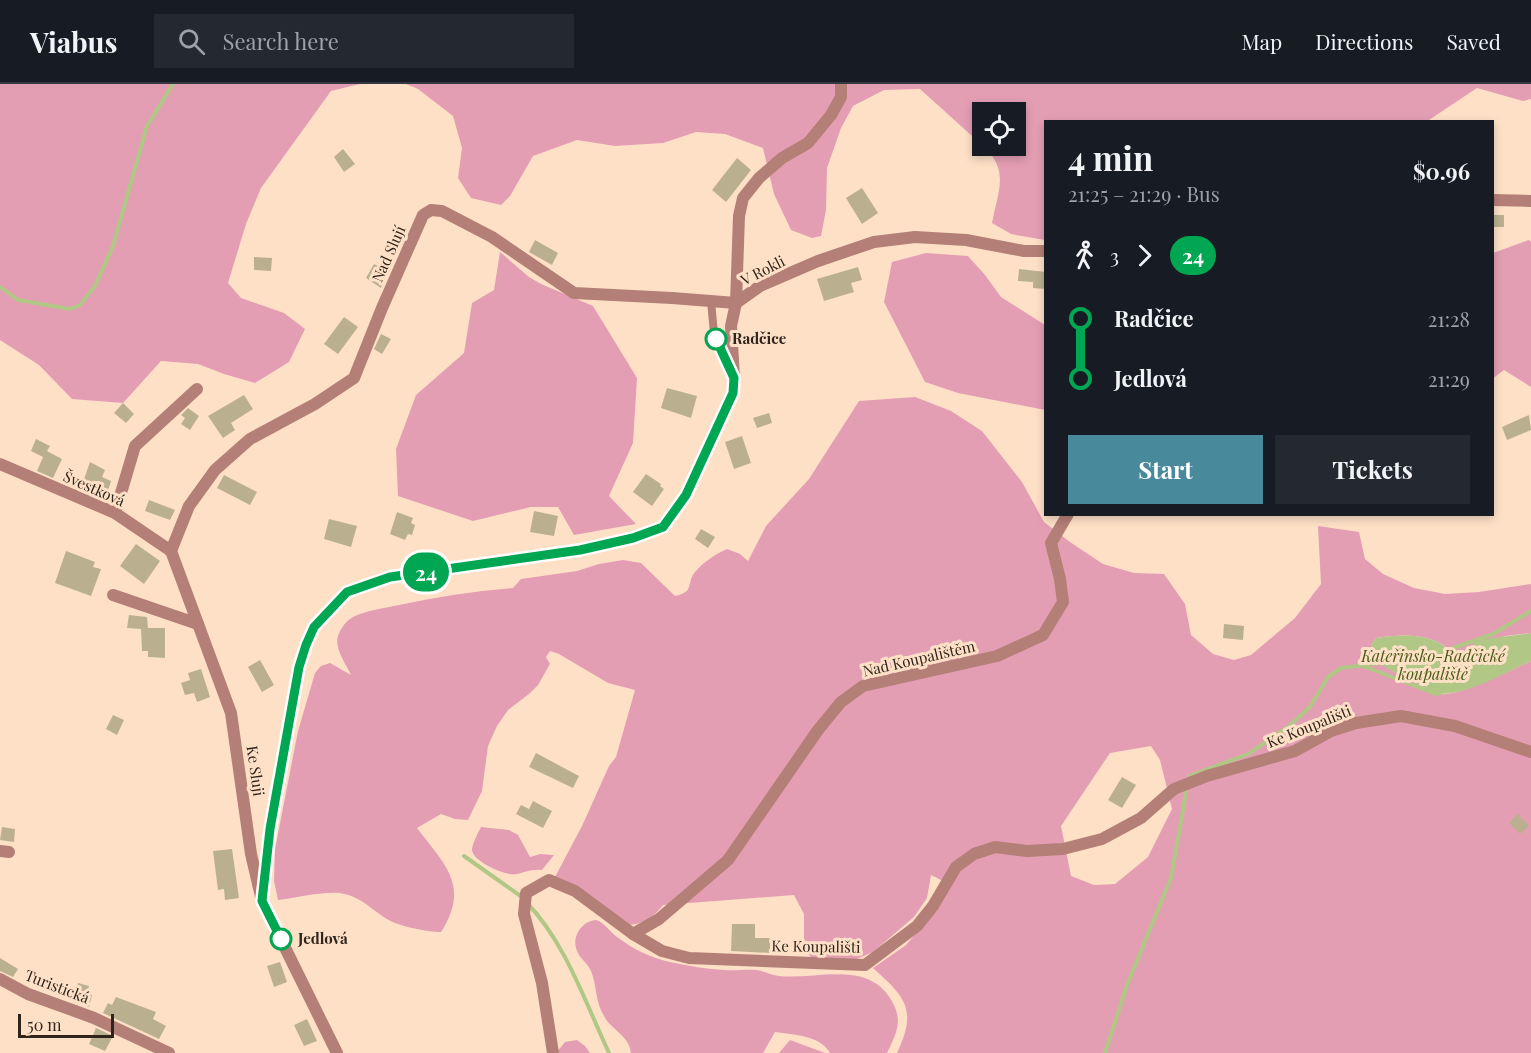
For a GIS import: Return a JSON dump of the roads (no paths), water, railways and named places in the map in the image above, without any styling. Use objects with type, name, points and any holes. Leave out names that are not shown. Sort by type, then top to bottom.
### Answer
[{"type":"street","points":[[736,303],[739,216],[743,198],[759,178],[782,158],[808,143],[831,115],[841,97],[841,84]]},
{"type":"street","points":[[1494,200],[1531,201]]},
{"type":"street","name":"Nad Slují","points":[[171,551],[189,506],[215,470],[250,439],[315,404],[354,378],[423,215],[431,210],[442,211],[492,237],[574,293],[736,303]]},
{"type":"street","name":"V Rokli","points":[[262,901],[270,829],[299,667],[314,627],[347,592],[390,577],[580,550],[633,538],[663,527],[686,495],[733,393],[731,326],[736,303],[760,286],[818,261],[874,242],[915,237],[966,240],[1024,251],[1044,251]]},
{"type":"street","points":[[115,513],[135,446],[197,389]]},
{"type":"street","name":"Švestková","points":[[0,464],[115,513],[171,551]]},
{"type":"street","name":"Nad Koupalištěm","points":[[633,934],[659,919],[728,860],[818,730],[841,702],[863,686],[997,656],[1043,635],[1063,602],[1051,543],[1067,516]]},
{"type":"street","name":"Ke Sluji","points":[[171,551],[231,713],[251,854],[262,901],[337,1053]]},
{"type":"street","points":[[113,595],[198,624]]},
{"type":"street","name":"Ke Koupališti","points":[[553,1053],[542,983],[524,914],[526,893],[549,880],[575,891],[633,934],[662,951],[689,958],[865,965],[917,926],[933,906],[956,867],[974,854],[995,847],[1027,851],[1063,849],[1101,839],[1141,818],[1174,789],[1295,751],[1331,731],[1356,723],[1401,716],[1455,726],[1531,752]]},
{"type":"street","name":"Turistická","points":[[0,979],[28,994],[94,1018],[169,1053]]},
{"type":"lane","points":[[711,301],[714,334],[734,378]]},
{"type":"water","name":"Kateřinsko-Radčické koupaliště","points":[[1531,633],[1531,661],[1485,683],[1461,691],[1436,694],[1377,663],[1371,645],[1376,638],[1416,636],[1444,645],[1452,652],[1470,649],[1477,640]]},
{"type":"waterway","points":[[0,287],[18,300],[70,309],[80,305],[95,286],[113,246],[147,126],[173,84]]},
{"type":"waterway","points":[[1445,651],[1493,634],[1531,611]]},
{"type":"waterway","points":[[1189,779],[1189,776],[1248,754],[1288,727],[1310,707],[1328,677],[1341,668],[1381,663]]},
{"type":"waterway","points":[[1363,666],[1436,694],[1440,693]]},
{"type":"waterway","points":[[1105,1053],[1127,985],[1171,878],[1187,787]]},
{"type":"waterway","points":[[464,856],[522,897]]},
{"type":"waterway","points":[[527,903],[553,936],[564,955],[609,1053]]},
{"type":"place","name":"Radčice","points":[[716,339]]},
{"type":"place","name":"Jedlová","points":[[281,939]]}]
